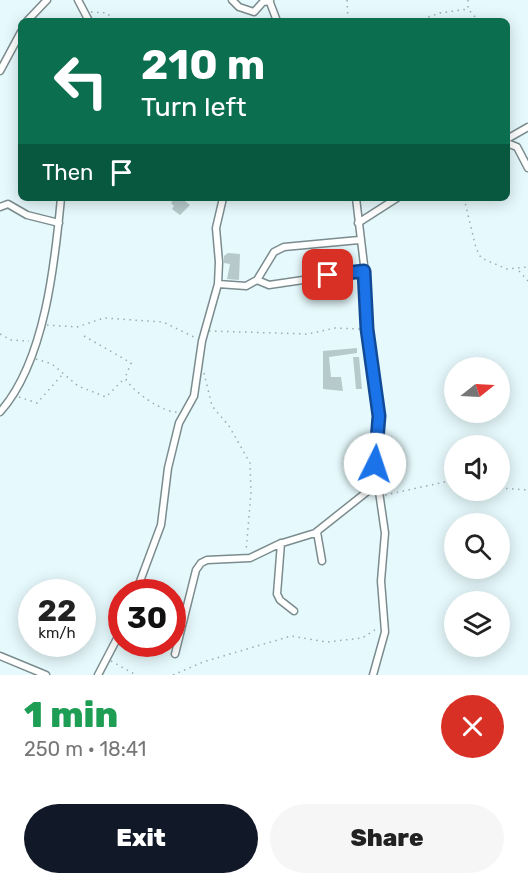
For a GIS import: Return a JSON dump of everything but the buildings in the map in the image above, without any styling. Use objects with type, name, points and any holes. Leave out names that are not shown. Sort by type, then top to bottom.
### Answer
[{"type":"street","points":[[30,18],[47,0]]},
{"type":"street","points":[[78,0],[87,18]]},
{"type":"street","points":[[232,0],[239,7],[253,12],[263,2],[270,0],[276,18]]},
{"type":"street","points":[[0,70],[18,37]]},
{"type":"street","points":[[510,139],[528,127]]},
{"type":"street","points":[[510,143],[517,147],[528,168]]},
{"type":"street","points":[[0,412],[13,394],[30,357],[41,325],[58,244],[61,201]]},
{"type":"street","points":[[141,579],[160,525],[168,468],[179,423],[194,396],[202,342],[218,284],[216,228],[222,201]]},
{"type":"street","points":[[356,201],[364,271],[367,329],[379,416],[375,455],[385,533],[381,581],[385,640],[373,675]]},
{"type":"street","points":[[358,223],[392,201]]},
{"type":"street","points":[[0,207],[8,204],[27,215],[59,223]]},
{"type":"street","points":[[218,284],[246,286],[257,280],[274,252],[284,247],[359,240]]},
{"type":"street","points":[[257,280],[269,285],[364,271]]},
{"type":"street","points":[[186,612],[198,566],[207,560],[244,559],[281,543],[317,532],[378,483]]},
{"type":"street","points":[[317,532],[322,561]]},
{"type":"street","points":[[281,543],[277,594],[280,600],[294,611]]},
{"type":"street","points":[[0,656],[46,675]]},
{"type":"street","points":[[98,675],[107,659]]},
{"type":"path","points":[[347,0],[348,18]]},
{"type":"path","points":[[468,0],[468,9],[476,18]]},
{"type":"path","points":[[426,18],[440,13],[468,9]]},
{"type":"path","points":[[84,12],[103,12],[111,18]]},
{"type":"path","points":[[465,201],[481,258],[518,270],[528,281]]},
{"type":"path","points":[[518,270],[528,267]]},
{"type":"path","points":[[41,325],[77,327],[104,318],[163,322],[202,342]]},
{"type":"path","points":[[206,330],[308,334],[335,328],[367,329]]},
{"type":"path","points":[[0,333],[11,340],[36,341]]},
{"type":"path","points":[[30,357],[49,363],[78,386],[107,397],[125,378],[131,363],[84,336]]},
{"type":"path","points":[[199,361],[212,406],[229,426],[250,463],[251,492],[244,559]]},
{"type":"path","points":[[13,394],[35,404],[45,396],[62,375]]},
{"type":"path","points":[[125,378],[136,392],[166,411],[178,412],[188,409]]},
{"type":"path","points":[[381,496],[444,482]]},
{"type":"path","points":[[510,489],[528,490]]},
{"type":"path","points":[[173,675],[203,663],[291,636],[327,642],[362,638],[373,633],[384,621]]},
{"type":"path","points":[[107,659],[136,675]]},
{"type":"route","points":[[328,275],[364,271],[367,290],[367,329],[379,416],[375,464]]}]
